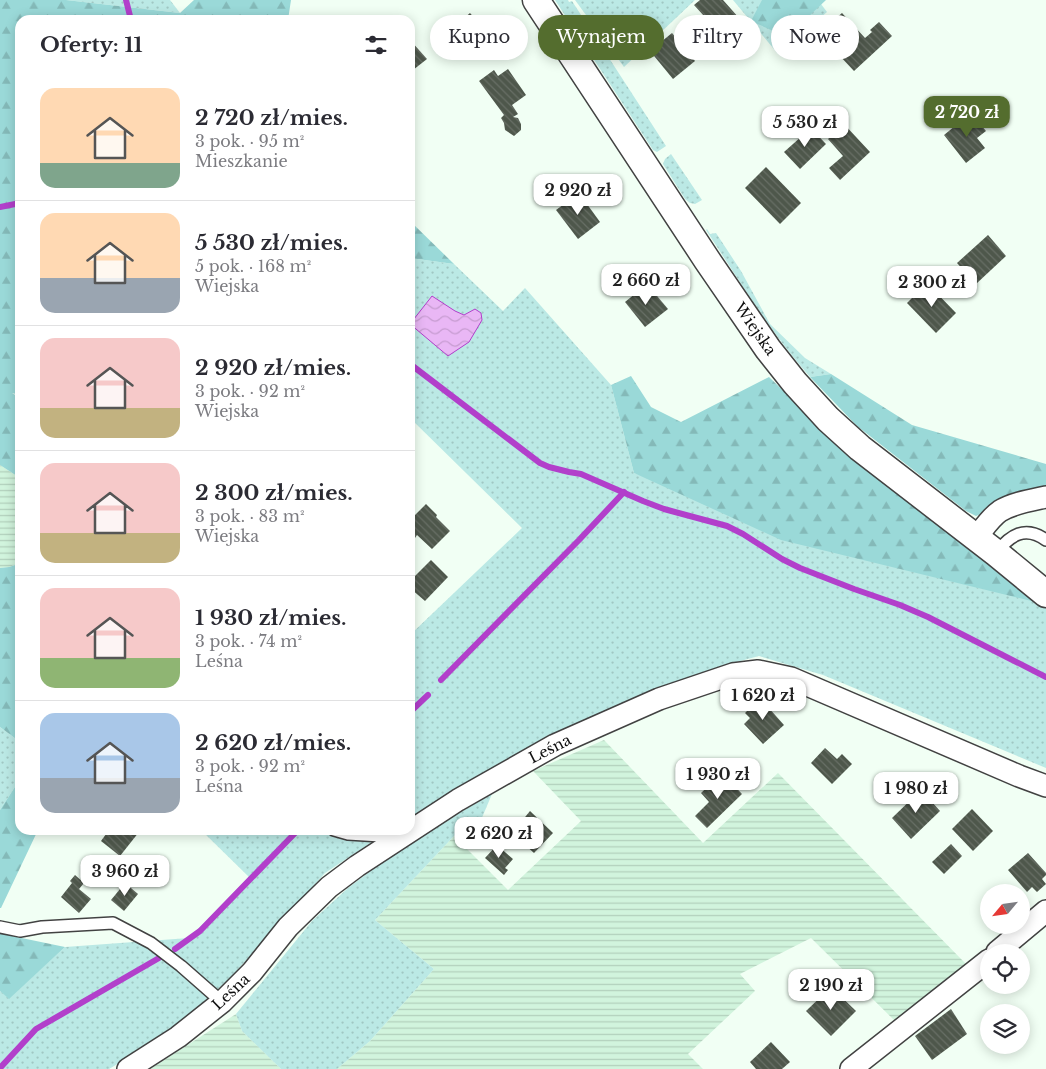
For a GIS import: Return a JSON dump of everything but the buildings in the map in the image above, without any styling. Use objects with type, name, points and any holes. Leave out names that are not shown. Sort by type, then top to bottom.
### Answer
[{"type":"street","name":"Wiejska","points":[[536,0],[768,349],[811,401],[860,448],[1046,594]]},
{"type":"street","points":[[986,545],[986,524],[1000,511],[1010,506],[1046,497]]},
{"type":"street","name":"Leśna","points":[[415,828],[458,800],[555,745],[659,699],[733,674],[758,671],[791,678],[1046,786]]},
{"type":"street","name":"Leśna","points":[[128,1069],[178,1037],[222,1002],[252,972],[288,927],[329,887],[404,835]]},
{"type":"street","points":[[1007,944],[1046,911]]},
{"type":"street","points":[[851,1069],[980,967]]},
{"type":"lane","points":[[986,545],[1004,542],[1025,532],[1039,535],[1046,540]]},
{"type":"lane","points":[[366,835],[401,837]]},
{"type":"lane","points":[[0,927],[20,930],[113,923],[151,943],[222,1002]]},
{"type":"green space","points":[[0,0],[66,0],[180,13],[194,0],[291,0],[289,15],[15,15],[15,394],[12,393],[15,395],[15,475],[0,465]]},
{"type":"green space","points":[[762,0],[826,0],[810,15],[771,15],[771,30],[761,25],[761,15],[754,15]]},
{"type":"green space","points":[[415,226],[454,264],[415,259]]},
{"type":"green space","points":[[831,374],[912,425],[1046,464],[1046,489],[976,516],[966,511],[857,426],[810,377]]},
{"type":"green space","points":[[631,376],[651,407],[681,422],[769,377],[821,427],[941,527],[1044,604],[781,540],[634,473],[611,385]]},
{"type":"green space","points":[[0,465],[15,475],[15,565],[0,568]]},
{"type":"green space","points":[[15,565],[15,738],[0,727],[0,568]]},
{"type":"green space","points":[[604,740],[703,843],[778,773],[966,964],[895,1021],[811,938],[740,974],[755,991],[688,1054],[703,1069],[337,1069],[370,1041],[434,969],[375,920],[454,836],[508,890],[581,821],[533,771]]},
{"type":"green space","points":[[15,787],[15,835],[36,835],[1,908],[0,908],[0,810]]},
{"type":"green space","points":[[0,932],[65,947],[9,999],[0,991]]},
{"type":"green space","points":[[236,1014],[242,1031],[281,1069],[150,1069]]},
{"type":"shaded area","points":[[66,0],[170,0],[180,13]]},
{"type":"shaded area","points":[[555,0],[572,1],[581,15],[565,15]]},
{"type":"shaded area","points":[[575,0],[695,0],[679,15],[674,15],[674,20],[664,29],[664,15],[586,15]]},
{"type":"shaded area","points":[[733,0],[818,0],[827,12],[824,15],[771,15],[771,46],[761,34],[761,15],[746,15]]},
{"type":"shaded area","points":[[594,60],[610,60],[666,146],[657,152],[653,150]]},
{"type":"shaded area","points":[[619,60],[631,60],[624,67]]},
{"type":"shaded area","points":[[671,154],[702,200],[695,204],[685,199],[663,164],[665,159]]},
{"type":"shaded area","points":[[706,230],[710,234],[716,233],[741,271],[770,324],[805,358],[831,374],[810,377],[795,360],[743,287]]},
{"type":"shaded area","points":[[415,259],[454,264],[503,311],[525,288],[611,385],[634,473],[1044,604],[1046,607],[1046,768],[823,675],[759,656],[729,664],[415,818],[415,630],[522,528],[415,423]]},
{"type":"shaded area","points":[[0,727],[15,738],[15,787],[0,810]]},
{"type":"shaded area","points":[[492,794],[481,820],[454,836],[375,920],[434,969],[370,1041],[337,1069],[281,1069],[242,1031],[236,1014],[312,921],[348,888],[409,842]]},
{"type":"shaded area","points":[[206,835],[382,835],[325,873],[231,977],[170,1033],[109,1069],[0,1069],[0,991],[9,998],[65,947],[189,938],[249,877]]},
{"type":"water","points":[[432,296],[464,315],[475,309],[481,313],[482,320],[469,342],[448,356],[415,328],[415,318]]},
{"type":"waterway","points":[[126,0],[130,15]]},
{"type":"waterway","points":[[0,207],[15,204]]},
{"type":"waterway","points":[[415,368],[540,463],[549,467],[581,474],[664,509],[727,526],[800,568],[928,617],[1046,677]]},
{"type":"waterway","points":[[441,680],[624,492]]},
{"type":"waterway","points":[[415,707],[428,695]]},
{"type":"waterway","points":[[175,949],[200,931],[293,835]]},
{"type":"waterway","points":[[0,1068],[36,1029],[159,958]]}]
